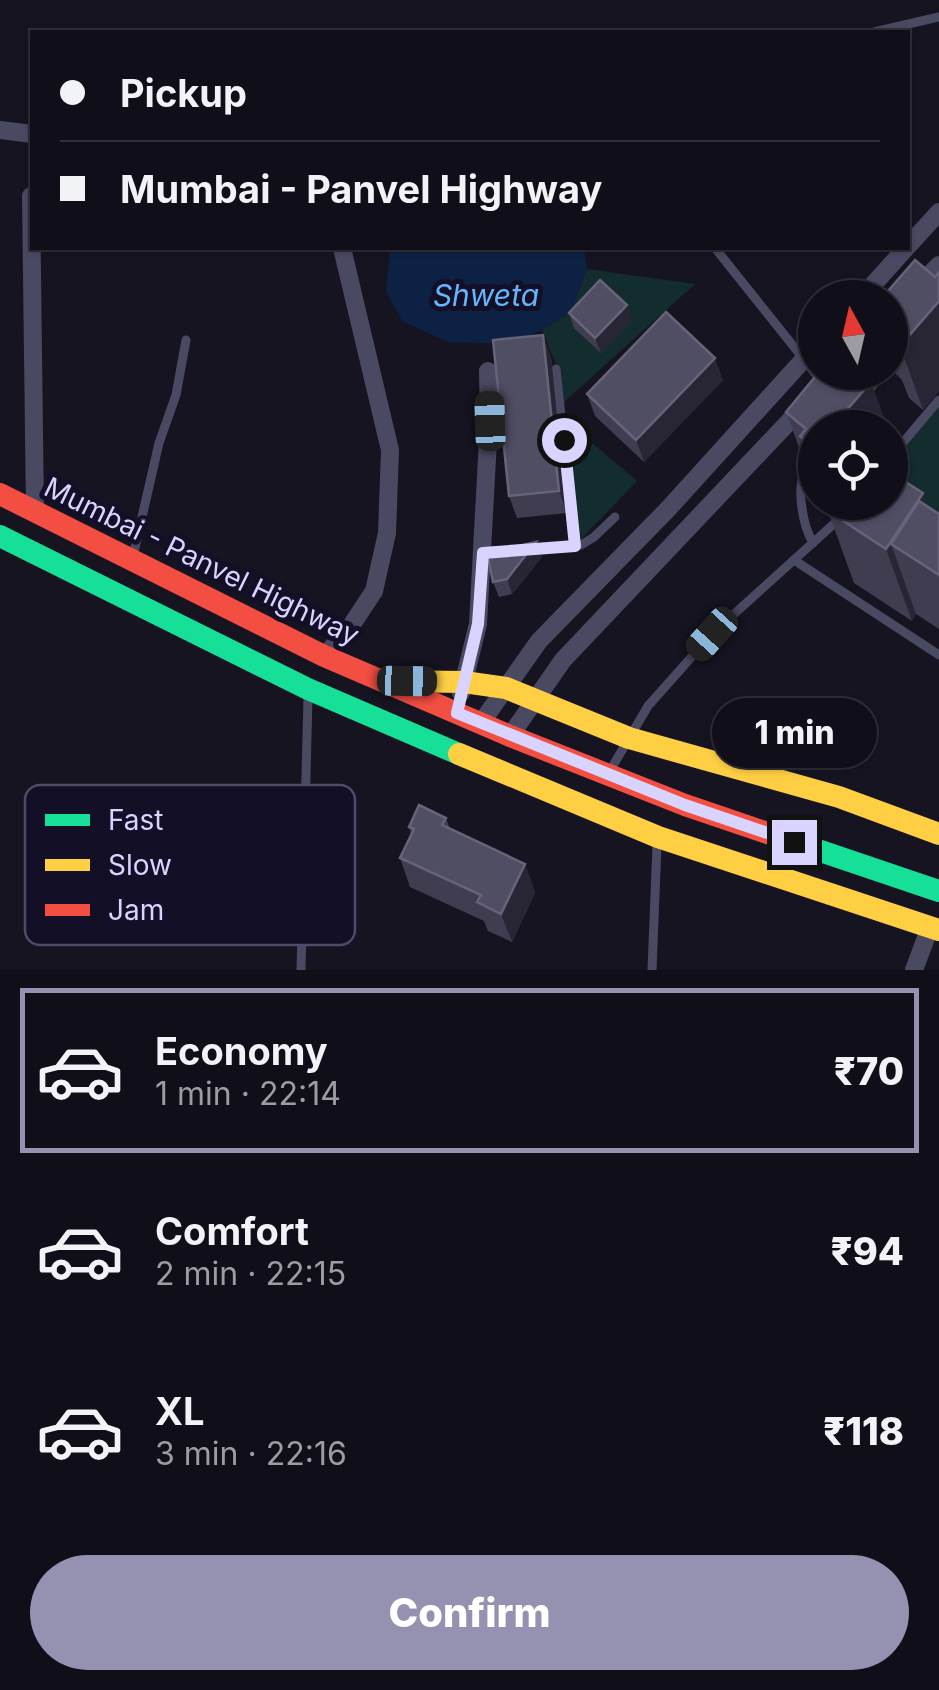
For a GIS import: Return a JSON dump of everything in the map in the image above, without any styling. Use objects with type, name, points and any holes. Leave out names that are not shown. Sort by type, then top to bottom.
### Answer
[{"type":"main road","name":"Mumbai - Panvel Highway","points":[[0,494],[324,656],[481,724],[685,805],[939,891]]},
{"type":"main road","points":[[0,536],[308,689],[658,837],[934,929]]},
{"type":"main road","points":[[308,689],[324,656]]},
{"type":"main road","points":[[378,680],[464,682],[506,688],[629,738],[839,798],[939,834]]},
{"type":"street","points":[[0,130],[30,134]]},
{"type":"street","points":[[910,244],[939,212]]},
{"type":"street","points":[[32,250],[34,512]]},
{"type":"street","points":[[324,656],[349,629],[374,590],[387,533],[390,450],[342,250]]},
{"type":"street","points":[[877,280],[904,250]]},
{"type":"street","points":[[908,297],[939,264]]},
{"type":"street","points":[[481,724],[539,641],[668,509],[798,366]]},
{"type":"street","points":[[457,713],[491,552],[488,371]]},
{"type":"street","points":[[510,736],[563,660],[821,390]]},
{"type":"street","points":[[914,970],[934,929]]},
{"type":"lane","points":[[883,30],[939,17]]},
{"type":"lane","points":[[717,250],[798,342]]},
{"type":"lane","points":[[132,560],[160,442],[176,395],[186,340]]},
{"type":"lane","points":[[556,369],[575,546]]},
{"type":"lane","points":[[861,400],[869,390]]},
{"type":"lane","points":[[908,437],[939,400]]},
{"type":"lane","points":[[518,550],[575,546],[594,538],[615,517]]},
{"type":"lane","points":[[803,520],[813,543]]},
{"type":"lane","points":[[608,775],[648,706],[712,634],[838,520]]},
{"type":"lane","points":[[794,560],[939,655]]},
{"type":"lane","points":[[306,785],[308,689]]},
{"type":"lane","points":[[652,970],[658,837]]},
{"type":"lane","points":[[301,970],[302,945]]},
{"type":"green space","points":[[587,269],[695,284],[563,403],[560,374],[542,330],[571,311]]},
{"type":"green space","points":[[939,407],[939,520],[908,499],[908,444]]},
{"type":"green space","points":[[565,420],[637,481],[581,539]]},
{"type":"water","name":"Shweta","points":[[390,250],[584,250],[587,269],[571,311],[542,330],[508,344],[448,342],[402,321],[386,292]]},
{"type":"building","points":[[915,260],[935,277],[939,272],[939,301],[908,337],[908,280],[898,280]]},
{"type":"building","points":[[600,280],[627,305],[595,338],[569,313]]},
{"type":"building","points":[[666,312],[715,358],[636,440],[587,394]]},
{"type":"building","points":[[543,335],[559,491],[509,496],[493,340]]},
{"type":"building","points":[[804,390],[864,390],[847,410],[798,410],[798,422],[786,412]]},
{"type":"building","points":[[908,483],[923,493],[908,516]]},
{"type":"building","points":[[919,501],[939,514],[939,575],[891,544]]},
{"type":"building","points":[[842,520],[905,520],[886,549]]},
{"type":"building","points":[[536,542],[507,579],[493,582],[487,553]]},
{"type":"building","points":[[419,805],[446,818],[442,825],[525,864],[501,914],[477,902],[481,895],[400,858],[414,829],[409,827]]},
{"type":"traffic: fast","points":[[0,536],[308,689],[459,754]]},
{"type":"traffic: fast","points":[[788,840],[939,891]]},
{"type":"traffic: slow","points":[[393,681],[464,682],[506,688],[629,738],[839,797],[939,834]]},
{"type":"traffic: slow","points":[[459,754],[658,837],[939,930]]},
{"type":"traffic: jam","points":[[0,494],[324,656],[510,736],[685,805],[788,840]]},
{"type":"route","points":[[564,440],[575,546],[483,553],[478,624],[457,713],[685,805],[794,842]]}]
